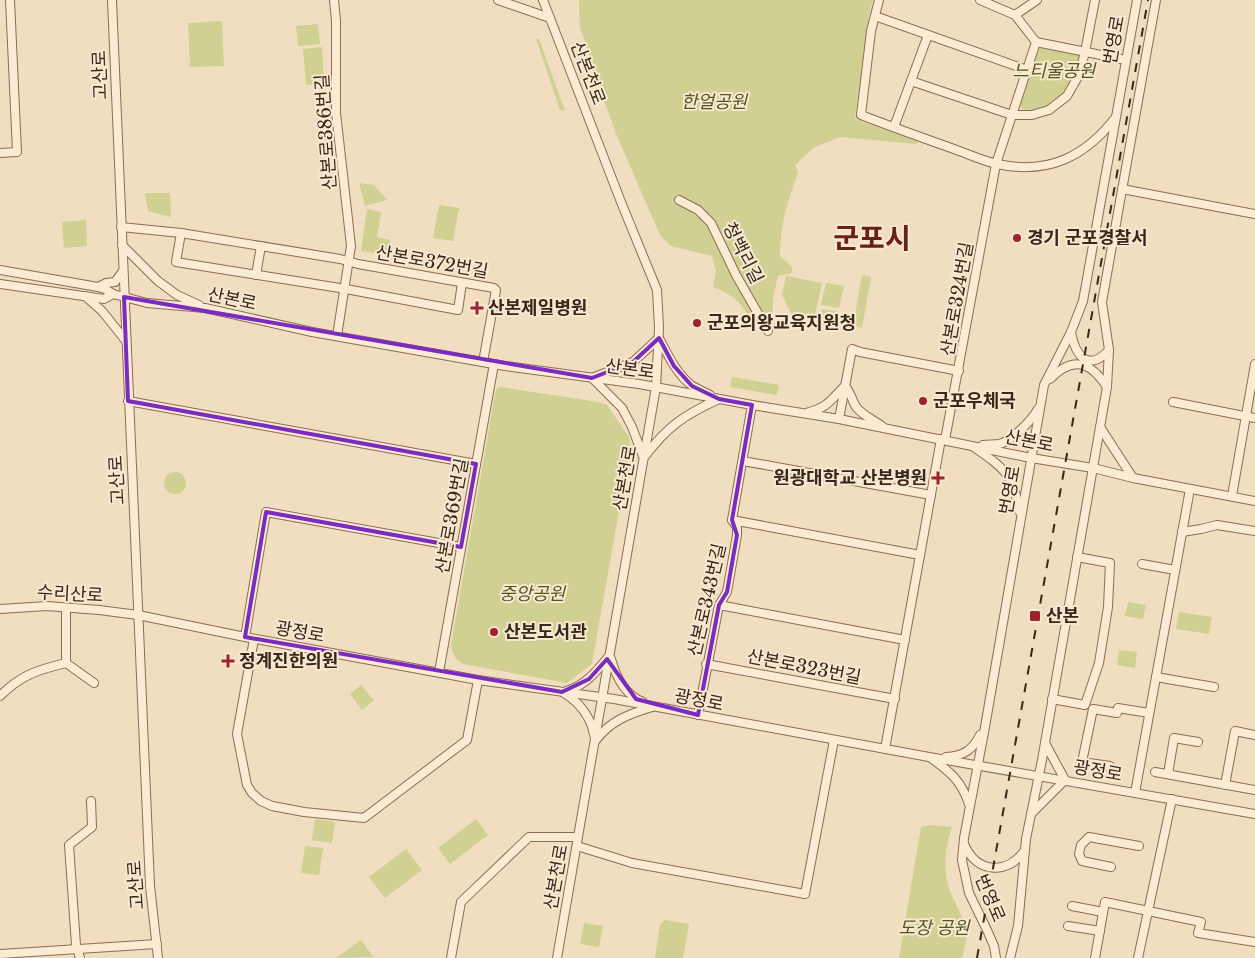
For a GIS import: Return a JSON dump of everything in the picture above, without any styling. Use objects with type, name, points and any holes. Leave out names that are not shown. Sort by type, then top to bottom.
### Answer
[{"type":"street","points":[[0,153],[17,152],[10,0]]},
{"type":"street","name":"고산로","points":[[112,0],[150,886],[158,958]]},
{"type":"street","name":"산본로386번길","points":[[334,0],[336,21],[336,113],[351,246],[346,289],[337,336]]},
{"type":"street","points":[[498,0],[550,18]]},
{"type":"street","name":"산본천로","points":[[544,0],[621,202],[655,283],[658,299],[659,338],[656,387],[557,958]]},
{"type":"street","points":[[879,0],[871,31],[861,115],[996,164],[1032,168],[1056,163],[1081,152],[1092,144],[1117,116]]},
{"type":"street","points":[[980,0],[1015,15],[1036,42],[1126,60]]},
{"type":"street","points":[[1015,15],[1037,0]]},
{"type":"street","points":[[911,81],[1012,115],[1040,113],[1058,104],[1073,87],[1079,75],[1094,0]]},
{"type":"street","name":"번영로","points":[[996,958],[994,946],[968,893],[963,873],[963,842],[985,727],[1044,385],[1071,332],[1083,301],[1136,0]]},
{"type":"street","name":"번영로","points":[[1010,958],[1018,926],[1025,850],[1031,814],[1107,387],[1109,350],[1102,302],[1156,0]]},
{"type":"street","points":[[875,16],[1027,70]]},
{"type":"street","points":[[894,127],[928,35]]},
{"type":"street","name":"산본로324번길","points":[[943,440],[959,371],[996,164],[1036,42]]},
{"type":"street","points":[[1122,189],[1255,214]]},
{"type":"street","name":"청백리길","points":[[679,200],[698,210],[711,223],[736,275],[768,331]]},
{"type":"street","points":[[121,227],[181,233],[349,262]]},
{"type":"street","points":[[181,233],[176,262],[346,289],[458,310],[462,283]]},
{"type":"street","points":[[122,245],[158,281],[177,295],[205,308]]},
{"type":"street","points":[[256,275],[261,246]]},
{"type":"street","name":"산본로372번길","points":[[349,262],[494,288],[496,290],[483,362]]},
{"type":"street","points":[[0,270],[105,288],[113,294]]},
{"type":"street","points":[[98,287],[106,283],[115,282],[123,271]]},
{"type":"street","name":"산본로","points":[[0,284],[104,299],[113,294],[147,303],[205,308],[337,336],[494,364],[656,387],[839,419],[1255,501]]},
{"type":"street","points":[[85,296],[102,311],[126,341]]},
{"type":"street","points":[[1071,332],[1078,355],[1087,360],[1096,359],[1109,350]]},
{"type":"street","points":[[644,458],[622,408],[592,378],[633,362],[659,338],[674,366],[692,386],[718,399]]},
{"type":"street","points":[[839,419],[852,349],[959,371]]},
{"type":"street","points":[[1044,385],[1057,372],[1071,364],[1082,363],[1093,369],[1107,387]]},
{"type":"street","name":"산본로369번길","points":[[439,672],[494,364]]},
{"type":"street","points":[[1232,496],[1255,364]]},
{"type":"street","points":[[805,414],[819,410],[831,403],[836,394],[845,386]]},
{"type":"street","points":[[845,386],[851,393],[854,405],[886,428]]},
{"type":"street","points":[[644,458],[674,424],[695,410],[718,399]]},
{"type":"street","points":[[128,401],[476,464]]},
{"type":"street","points":[[1173,402],[1255,418]]},
{"type":"street","points":[[971,445],[1000,444],[1009,439],[1036,413],[1041,403]]},
{"type":"street","name":"산본로343번길","points":[[698,715],[706,664],[719,604],[727,592],[737,535],[737,527],[732,520],[752,405]]},
{"type":"street","points":[[1100,427],[1133,478]]},
{"type":"street","points":[[885,749],[931,495],[943,440]]},
{"type":"street","points":[[971,445],[1000,465],[1010,479],[1016,493],[1020,518]]},
{"type":"street","points":[[743,461],[931,495]]},
{"type":"street","points":[[1135,793],[1190,489]]},
{"type":"street","points":[[245,637],[266,512],[461,547]]},
{"type":"street","points":[[732,520],[920,554]]},
{"type":"street","points":[[1182,532],[1216,525],[1255,531]]},
{"type":"street","points":[[1052,700],[1085,705],[1099,663],[1104,638],[1108,607],[1110,563],[1077,557]]},
{"type":"street","points":[[1142,564],[1175,570]]},
{"type":"street","points":[[719,604],[905,640]]},
{"type":"street","name":"수리산로","points":[[0,608],[47,606],[138,615]]},
{"type":"street","points":[[66,608],[66,663]]},
{"type":"street","name":"광정로","points":[[138,615],[254,639],[478,680],[602,698],[1255,814]]},
{"type":"street","points":[[254,639],[237,734],[247,785],[252,793],[261,801],[272,806],[296,811],[364,818],[467,740],[478,680]]},
{"type":"street","points":[[562,692],[574,689],[589,679],[610,655]]},
{"type":"street","points":[[610,655],[614,671],[624,688],[636,699],[654,707]]},
{"type":"street","points":[[66,663],[94,683]]},
{"type":"street","points":[[0,696],[13,683],[28,674],[66,663]]},
{"type":"street","name":"산본로323번길","points":[[706,664],[895,699]]},
{"type":"street","points":[[1156,677],[1214,687]]},
{"type":"street","points":[[562,692],[572,698],[588,716],[593,727],[595,741]]},
{"type":"street","points":[[595,741],[604,729],[621,718],[654,707]]},
{"type":"street","points":[[1110,766],[1082,762],[1092,709],[1117,714],[1118,708],[1149,713]]},
{"type":"street","points":[[929,757],[966,754],[976,745],[985,727]]},
{"type":"street","points":[[1225,785],[1235,731],[1255,736]]},
{"type":"street","points":[[1168,774],[1174,738],[1198,742]]},
{"type":"street","points":[[577,846],[632,863],[806,894],[834,740]]},
{"type":"street","points":[[1031,814],[1065,780],[1045,743]]},
{"type":"street","points":[[929,757],[958,780],[969,805]]},
{"type":"street","points":[[1155,772],[1255,790]]},
{"type":"street","points":[[1138,958],[1172,800]]},
{"type":"street","points":[[80,958],[76,945],[69,845],[92,827],[91,801]]},
{"type":"street","points":[[451,958],[461,902],[529,837],[578,837]]},
{"type":"street","points":[[1111,867],[1082,862],[1079,854],[1081,845],[1089,838],[1139,846]]},
{"type":"street","points":[[963,842],[968,855],[974,861],[988,868],[1007,866],[1025,850]]},
{"type":"street","points":[[1095,958],[1105,902],[1200,922],[1198,933],[1255,942]]},
{"type":"street","points":[[1072,906],[1103,912]]},
{"type":"street","points":[[1068,926],[1100,931]]},
{"type":"street","points":[[0,954],[156,944]]},
{"type":"highlighted area","points":[[124,297],[592,378],[633,362],[659,338],[674,366],[692,386],[719,399],[752,405],[732,520],[737,535],[727,592],[719,605],[698,715],[636,699],[607,659],[589,679],[562,692],[245,637],[266,512],[461,547],[476,464],[128,401]]},
{"type":"green space","name":"한얼공원","points":[[579,0],[873,0],[869,14],[855,119],[919,142],[916,144],[840,137],[815,147],[795,165],[798,173],[785,214],[781,234],[780,256],[792,267],[792,273],[778,276],[773,298],[772,327],[751,322],[744,309],[736,300],[713,287],[716,271],[712,256],[671,246],[660,235],[606,106],[580,27]]},
{"type":"green space","points":[[222,21],[224,66],[190,67],[188,23]]},
{"type":"green space","points":[[318,24],[320,44],[298,46],[296,26]]},
{"type":"green space","points":[[536,39],[539,39],[565,111],[560,110]]},
{"type":"green space","name":"느티울공원","points":[[1040,45],[1081,53],[1080,63],[1073,81],[1061,97],[1050,105],[1030,111],[1020,106]]},
{"type":"green space","points":[[322,47],[324,84],[306,85],[303,49]]},
{"type":"green space","points":[[359,183],[374,185],[387,200],[365,206]]},
{"type":"green space","points":[[145,193],[170,193],[171,217],[148,211]]},
{"type":"green space","points":[[439,205],[459,208],[453,241],[433,238]]},
{"type":"green space","points":[[367,209],[381,212],[377,237],[390,240],[387,255],[361,251]]},
{"type":"green space","points":[[86,220],[87,246],[64,248],[62,222]]},
{"type":"green space","points":[[862,275],[871,277],[862,328],[853,326]]},
{"type":"green space","points":[[786,276],[822,283],[814,320],[792,315],[782,295]]},
{"type":"green space","points":[[826,283],[844,286],[839,308],[821,305]]},
{"type":"green space","points":[[822,309],[839,312],[836,327],[819,324]]},
{"type":"green space","points":[[732,377],[779,385],[777,395],[730,387]]},
{"type":"green space","name":"중앙공원","points":[[500,387],[607,405],[629,437],[630,448],[592,664],[567,683],[463,664],[453,654],[451,648],[496,389]]},
{"type":"green space","points":[[171,472],[179,472],[186,479],[186,487],[179,494],[171,494],[164,487],[164,479]]},
{"type":"green space","points":[[1128,602],[1146,605],[1143,619],[1125,616]]},
{"type":"green space","points":[[1179,612],[1212,617],[1209,634],[1176,629]]},
{"type":"green space","points":[[1119,650],[1137,652],[1135,668],[1117,665]]},
{"type":"green space","points":[[361,685],[374,700],[362,710],[350,694]]},
{"type":"green space","points":[[315,819],[335,822],[332,843],[312,840]]},
{"type":"green space","points":[[476,819],[488,835],[450,864],[438,848]]},
{"type":"green space","name":"도장 공원","points":[[931,825],[952,827],[945,863],[946,878],[965,929],[966,941],[962,958],[899,958],[921,827]]},
{"type":"green space","points":[[305,846],[323,848],[319,875],[301,873]]},
{"type":"green space","points":[[406,849],[422,870],[385,898],[369,877]]},
{"type":"green space","points":[[665,920],[689,924],[683,958],[655,958],[660,925]]},
{"type":"green space","points":[[584,923],[603,926],[599,947],[580,944]]},
{"type":"green space","points":[[361,940],[373,957],[336,958]]},
{"type":"railway","points":[[977,958],[1148,0]]},
{"type":"place","name":"경기 군포경찰서","points":[[1017,238]]},
{"type":"place","name":"산본제일병원","points":[[477,308]]},
{"type":"place","name":"군포의왕교육지원청","points":[[697,323]]},
{"type":"place","name":"군포우체국","points":[[923,401]]},
{"type":"place","name":"원광대학교 산본병원","points":[[938,478]]},
{"type":"place","name":"산본","points":[[1035,616]]},
{"type":"place","name":"산본도서관","points":[[494,632]]},
{"type":"place","name":"정계진한의원","points":[[228,661]]},
{"type":"district","name":"군포시","points":[[872,238]]}]
